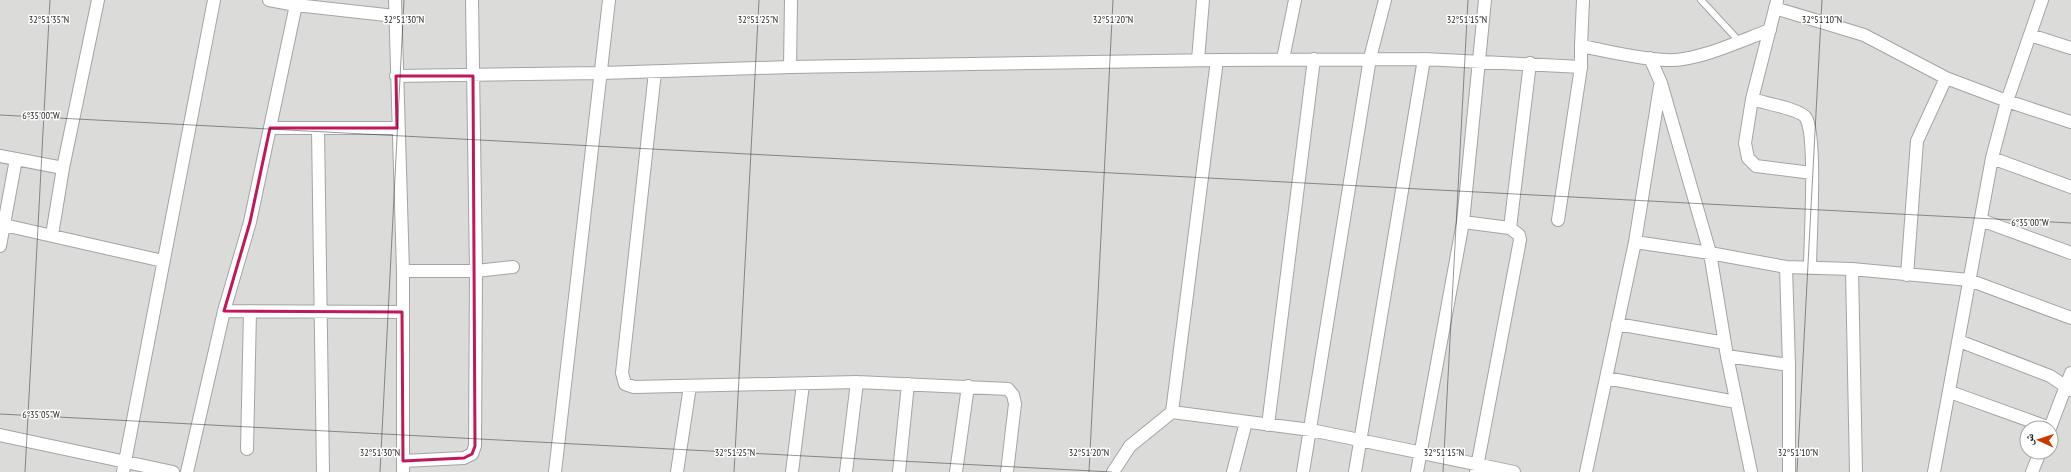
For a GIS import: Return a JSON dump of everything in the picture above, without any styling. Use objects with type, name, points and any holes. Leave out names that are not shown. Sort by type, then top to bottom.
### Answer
[{"type":"street","points":[[52,235],[63,168],[98,0]]},
{"type":"street","points":[[124,467],[214,0]]},
{"type":"street","points":[[269,0],[395,16]]},
{"type":"street","points":[[395,0],[397,128],[403,271],[403,466],[464,458],[472,454],[476,446],[476,271],[472,0]]},
{"type":"street","points":[[555,472],[602,73],[609,0]]},
{"type":"street","points":[[790,67],[791,0]]},
{"type":"street","points":[[1198,60],[1203,0]]},
{"type":"street","points":[[1283,59],[1295,0]]},
{"type":"street","points":[[1303,472],[1370,58],[1385,0]]},
{"type":"street","points":[[1417,472],[1463,222],[1485,0]]},
{"type":"street","points":[[1558,220],[1581,67],[1583,0]]},
{"type":"street","points":[[1934,472],[1950,392],[1992,158],[2006,101],[2042,0]]},
{"type":"street","points":[[187,472],[224,311],[250,222],[297,3]]},
{"type":"street","points":[[1812,173],[1756,166],[1748,158],[1745,143],[1752,99],[1776,4],[1864,35],[1946,78],[2006,101],[2071,122]]},
{"type":"street","points":[[1581,46],[1668,61],[1689,58],[1770,30]]},
{"type":"street","points":[[2030,35],[2071,48]]},
{"type":"street","points":[[396,76],[655,72],[790,67],[1370,58],[1480,60],[1581,67]]},
{"type":"street","points":[[1650,58],[1661,83],[1710,252],[1727,356],[1751,472]]},
{"type":"street","points":[[1268,425],[1314,59]]},
{"type":"street","points":[[1355,472],[1424,59]]},
{"type":"street","points":[[1113,472],[1130,446],[1172,412],[1217,60]]},
{"type":"street","points":[[1510,228],[1530,63]]},
{"type":"street","points":[[655,72],[622,373],[625,384],[634,387],[857,382],[1008,389],[1013,395],[1015,404],[1007,472]]},
{"type":"street","points":[[1907,274],[1917,141],[1946,78]]},
{"type":"street","points":[[1586,472],[1635,242],[1661,83]]},
{"type":"street","points":[[1752,99],[1797,112],[1806,118],[1810,129],[1812,173],[1810,268]]},
{"type":"street","points":[[270,128],[397,128]]},
{"type":"street","points":[[318,128],[323,472]]},
{"type":"street","points":[[0,156],[63,168]]},
{"type":"street","points":[[1992,158],[2071,187]]},
{"type":"street","points":[[0,246],[16,159]]},
{"type":"street","points":[[1981,220],[2071,253]]},
{"type":"street","points":[[1463,222],[1510,228],[1519,235],[1520,240],[1476,468]]},
{"type":"street","points":[[4,225],[163,261]]},
{"type":"street","points":[[1635,242],[1710,252],[1786,267],[1852,270],[1969,280],[2071,318]]},
{"type":"street","points":[[403,271],[476,271],[513,267]]},
{"type":"street","points":[[1786,267],[1789,365],[1789,472]]},
{"type":"street","points":[[1852,270],[1856,472]]},
{"type":"street","points":[[224,311],[321,310],[402,312]]},
{"type":"street","points":[[247,449],[250,311]]},
{"type":"street","points":[[1617,324],[1725,343]]},
{"type":"street","points":[[1959,341],[2050,376],[2069,389]]},
{"type":"street","points":[[1727,356],[1789,365]]},
{"type":"street","points":[[2054,420],[2069,389],[2071,373]]},
{"type":"street","points":[[1606,378],[1736,402]]},
{"type":"street","points":[[846,472],[857,382]]},
{"type":"street","points":[[792,472],[803,384]]},
{"type":"street","points":[[899,472],[908,384]]},
{"type":"street","points":[[677,472],[690,386]]},
{"type":"street","points":[[956,472],[968,386]]},
{"type":"street","points":[[1950,392],[2028,420]]},
{"type":"street","points":[[1172,412],[1311,430],[1420,452],[1476,468],[1514,472]]},
{"type":"street","points":[[1233,472],[1246,422]]},
{"type":"street","points":[[0,435],[124,467],[173,472]]},
{"type":"street","points":[[2032,472],[2037,460]]},
{"type":"lane","points":[[1701,0],[1739,41]]},
{"type":"highlighted area","points":[[396,76],[473,76],[475,446],[472,454],[464,458],[403,461],[402,312],[224,311],[250,222],[270,128],[397,128]]},
{"type":"shaded area","points":[[0,0],[2071,0],[2071,472],[0,472]]}]
